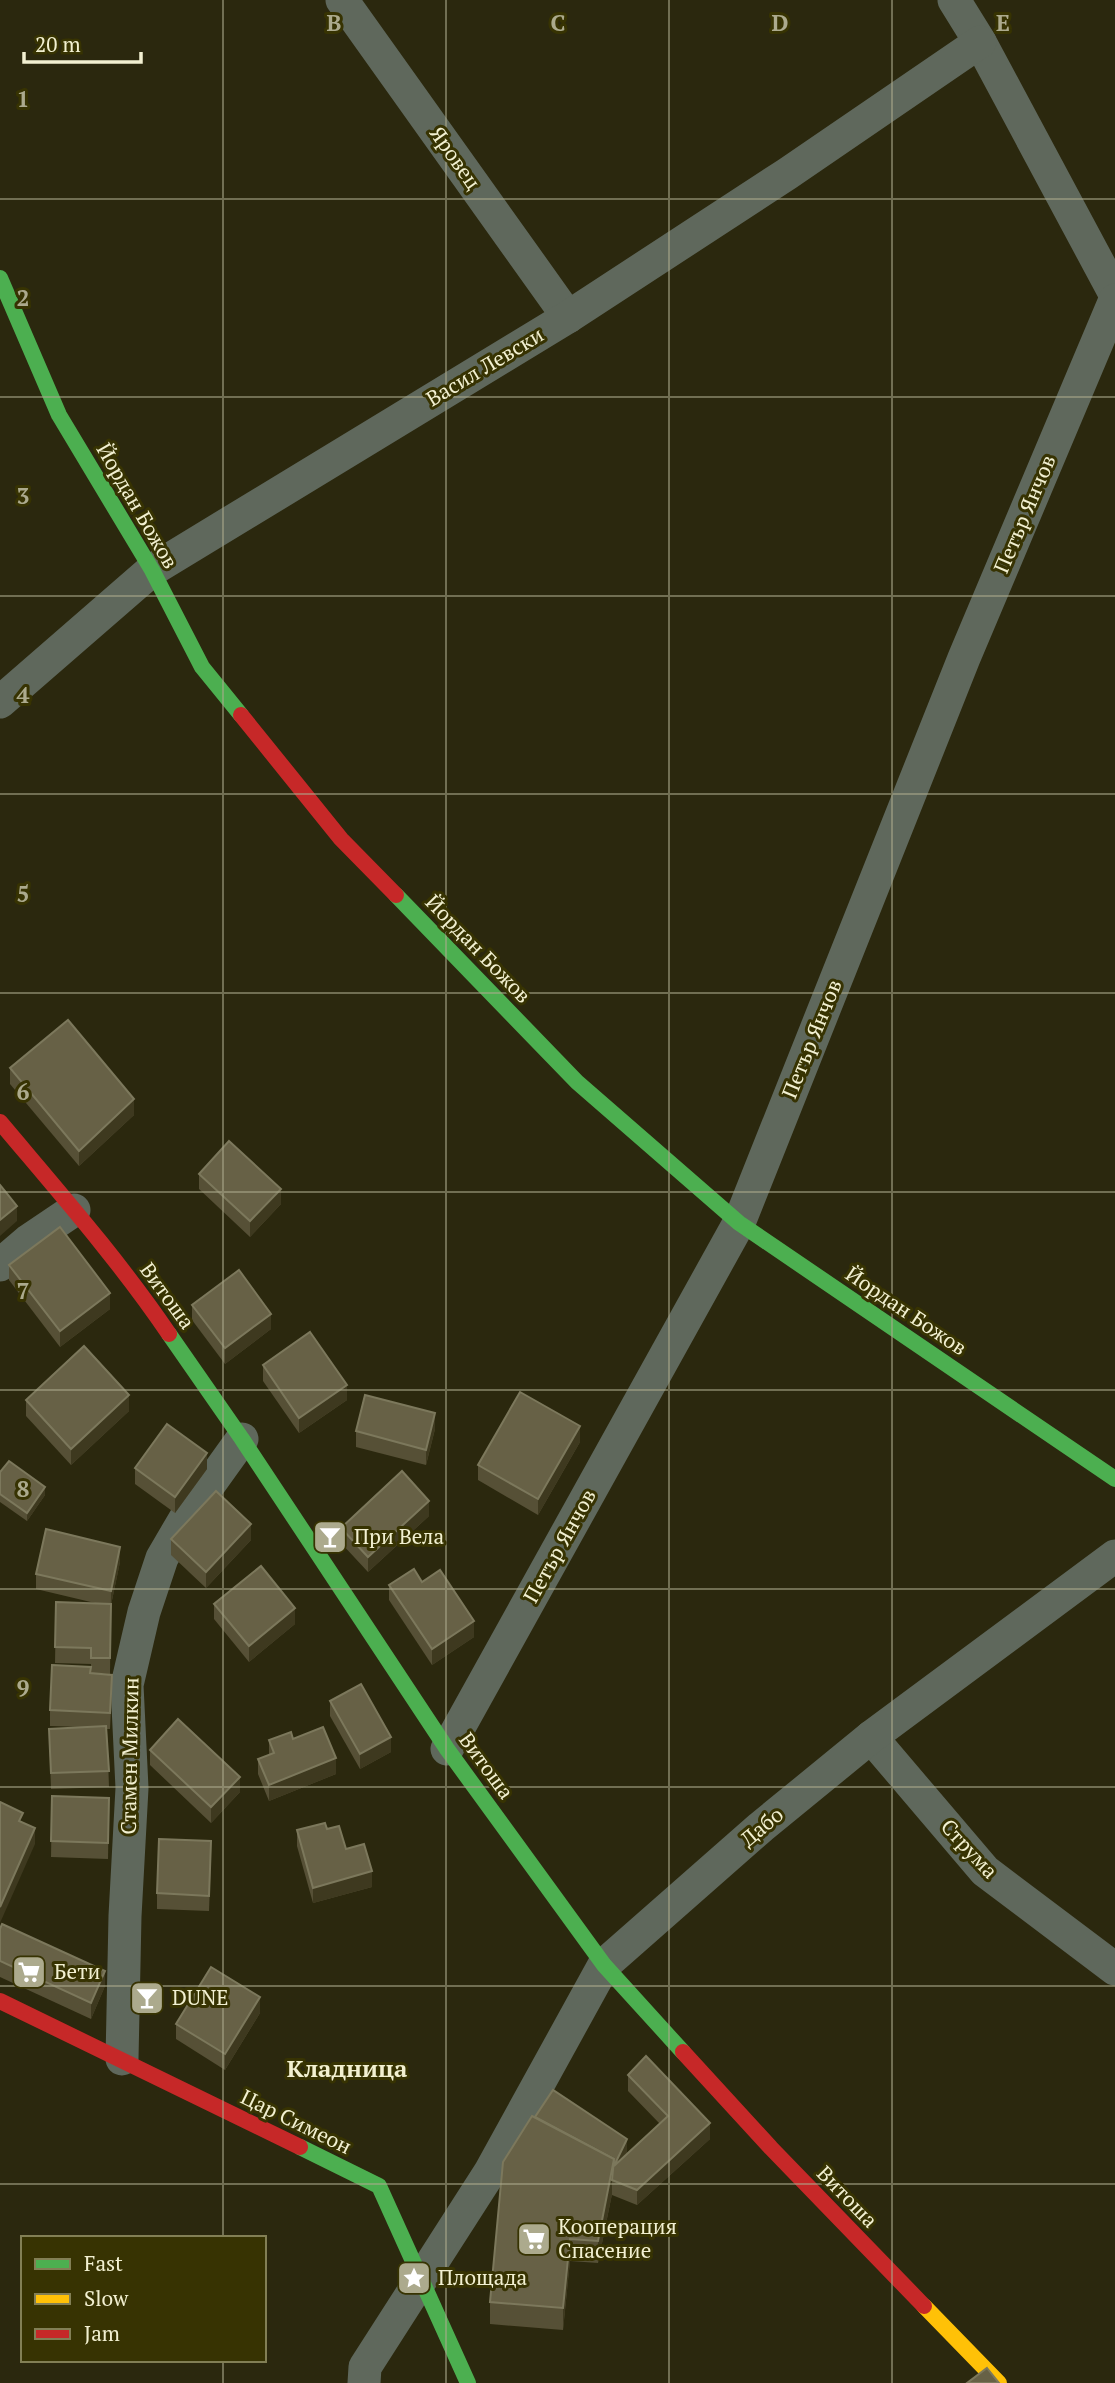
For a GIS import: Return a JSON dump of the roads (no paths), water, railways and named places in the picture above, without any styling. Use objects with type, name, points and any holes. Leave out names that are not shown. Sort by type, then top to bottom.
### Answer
[{"type":"street","name":"Яровец","points":[[342,0],[568,317]]},
{"type":"street","points":[[954,0],[980,42],[1115,293]]},
{"type":"street","name":"Васил Левски","points":[[0,702],[152,570],[568,317],[787,174],[980,42]]},
{"type":"street","name":"Йордан Божов","points":[[0,278],[59,415],[152,570],[202,667],[341,839],[453,951],[577,1082],[739,1223],[1115,1479]]},
{"type":"street","name":"Петър Янчов","points":[[447,1749],[739,1223],[964,658],[1115,299]]},
{"type":"street","name":"Витоша","points":[[0,1122],[150,1306],[242,1439],[447,1749],[604,1965],[771,2148],[999,2383]]},
{"type":"street","points":[[0,1265],[28,1241],[74,1210]]},
{"type":"street","name":"Стамен Милкин","points":[[122,2059],[125,1916],[132,1787],[127,1685],[144,1612],[162,1558],[186,1517],[242,1439]]},
{"type":"street","name":"Дабо","points":[[364,2383],[365,2367],[490,2172],[604,1965],[761,1827],[871,1737],[1115,1556]]},
{"type":"street","name":"Струма","points":[[871,1737],[985,1871],[1115,1969]]},
{"type":"street","name":"Цар Симеон","points":[[0,2001],[379,2186],[468,2383]]},
{"type":"place","name":"При Вела","points":[[330,1537]]},
{"type":"place","name":"Бети","points":[[29,1972]]},
{"type":"place","name":"DUNE","points":[[147,1998]]},
{"type":"place","name":"Кооперация Спасение","points":[[534,2239]]},
{"type":"place","name":"Площада","points":[[414,2278]]},
{"type":"district","name":"Кладница","points":[[347,2069]]}]
